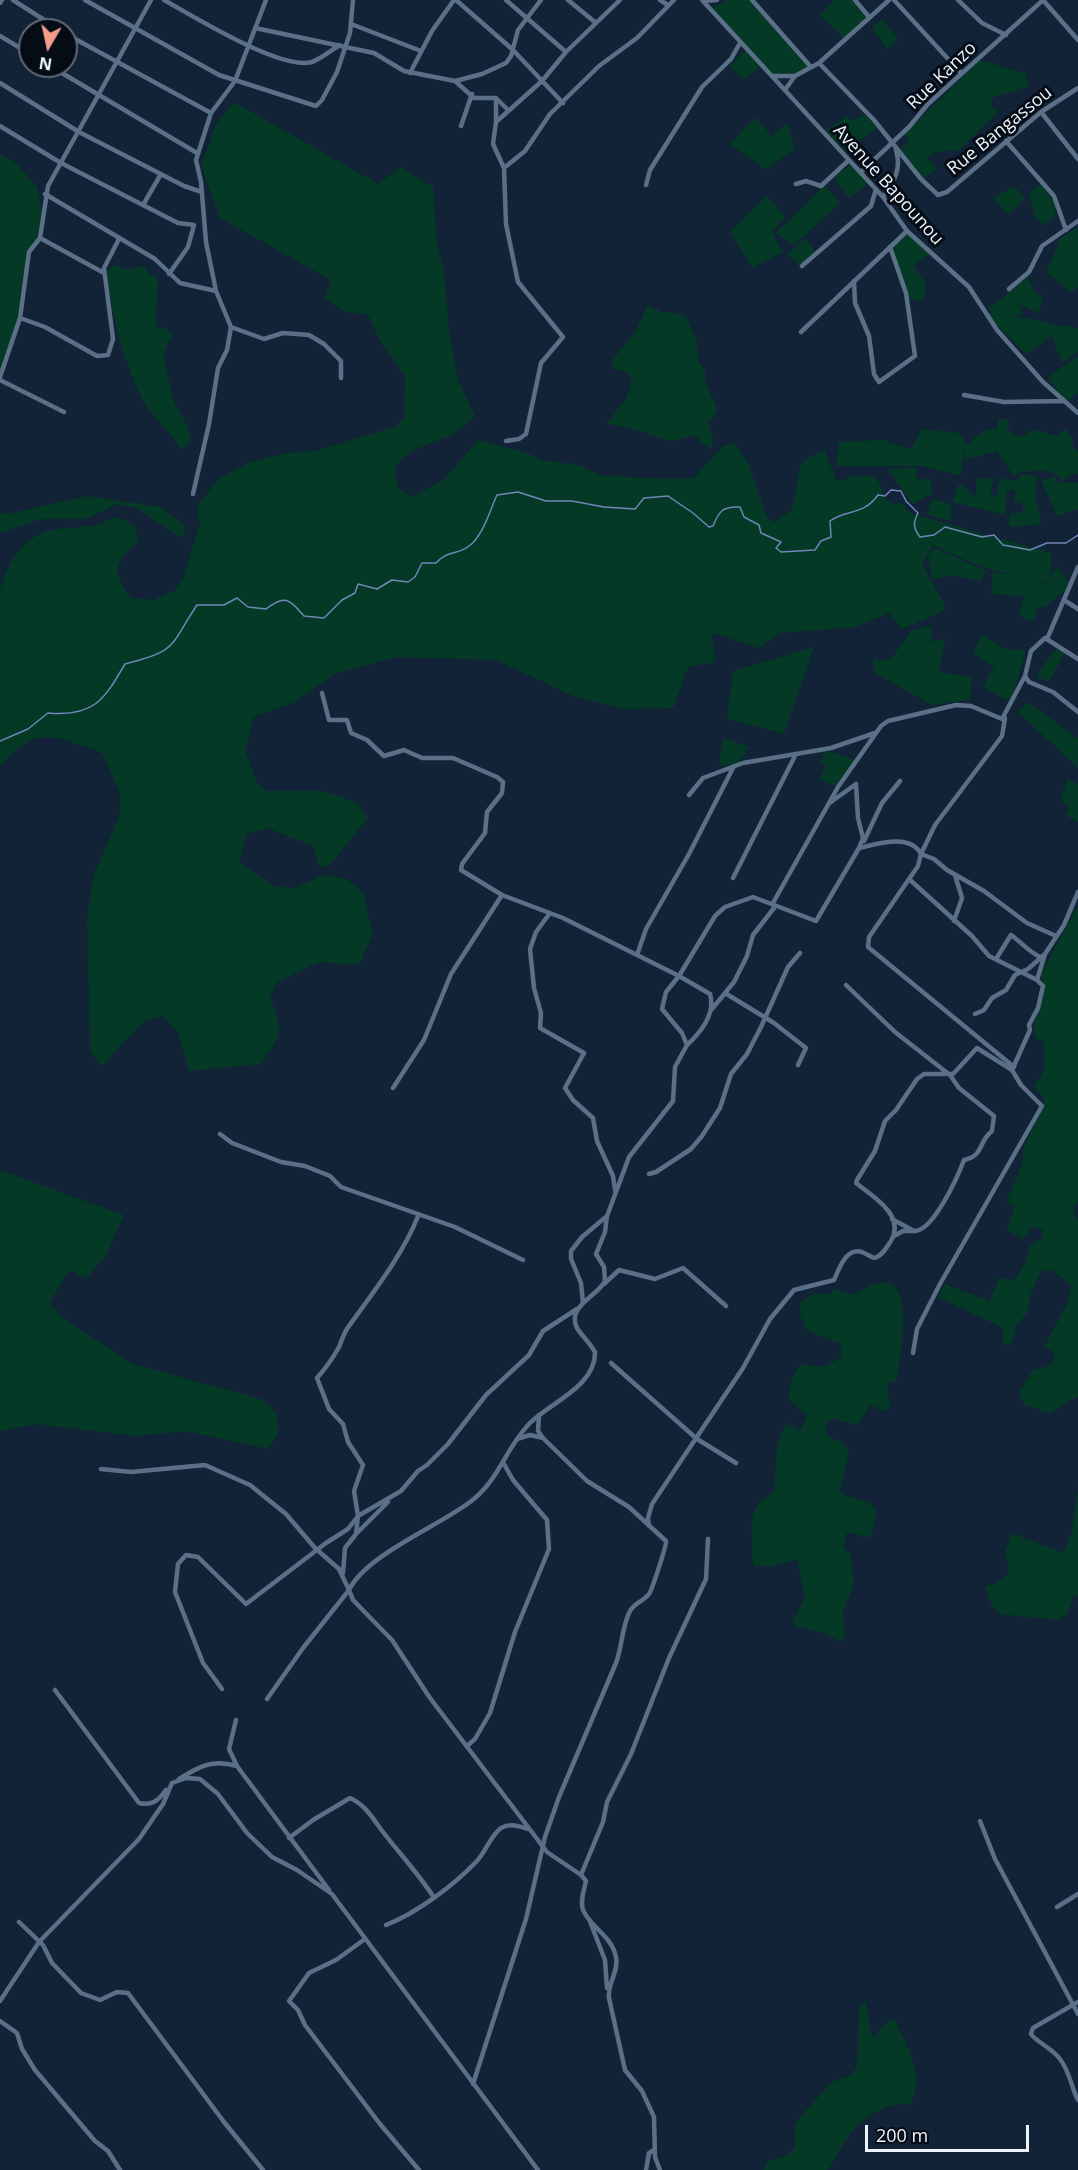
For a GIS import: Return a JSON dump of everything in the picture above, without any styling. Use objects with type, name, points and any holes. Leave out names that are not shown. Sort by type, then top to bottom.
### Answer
[{"type":"street","points":[[13,0],[41,18]]},
{"type":"street","points":[[85,0],[219,75],[316,106],[322,100],[335,76],[342,46],[352,26],[350,23],[353,0]]},
{"type":"street","points":[[64,412],[0,379],[20,318],[29,252],[40,238],[45,194],[151,0]]},
{"type":"street","points":[[164,0],[249,46],[280,59],[312,62],[342,46]]},
{"type":"street","points":[[410,73],[421,51],[455,0],[512,49],[563,103]]},
{"type":"street","points":[[506,0],[566,52]]},
{"type":"street","points":[[255,28],[374,52],[410,73],[455,81],[496,68],[509,59],[515,35],[541,0]]},
{"type":"street","points":[[568,0],[596,23]]},
{"type":"street","points":[[496,122],[542,81],[566,52],[620,0]]},
{"type":"street","points":[[660,0],[668,5]]},
{"type":"street","points":[[504,168],[525,151],[542,125],[599,66],[637,38],[675,0]]},
{"type":"street","points":[[702,1],[717,0]]},
{"type":"street","points":[[752,0],[811,67]]},
{"type":"street","points":[[855,0],[869,17]]},
{"type":"street","points":[[785,90],[795,76],[819,63],[889,0]]},
{"type":"street","points":[[894,0],[961,74]]},
{"type":"street","points":[[958,0],[982,23],[1006,35]]},
{"type":"street","points":[[1043,0],[1078,40]]},
{"type":"street","name":"Rue Kanzo","points":[[861,172],[961,74],[1043,0]]},
{"type":"street","name":"Avenue Bapounou","points":[[702,1],[861,172],[883,197],[907,231],[963,280],[997,330],[1043,382],[1078,413]]},
{"type":"street","points":[[193,494],[209,424],[218,368],[227,350],[231,327],[216,291],[204,226],[202,192],[196,164],[197,153],[211,113],[235,81],[263,2]]},
{"type":"street","points":[[350,23],[421,51]]},
{"type":"street","points":[[0,36],[18,47]]},
{"type":"street","points":[[78,41],[211,113]]},
{"type":"street","points":[[646,185],[650,170],[702,87],[731,59],[740,43]]},
{"type":"street","name":"Rue Bangassou","points":[[819,63],[891,142],[927,186],[935,194],[941,195],[968,175],[1041,112],[1078,87]]},
{"type":"street","points":[[772,76],[795,76]]},
{"type":"street","points":[[70,78],[197,153]]},
{"type":"street","points":[[455,81],[460,88],[472,94],[474,98],[496,98],[508,110]]},
{"type":"street","points":[[0,83],[79,132],[188,188],[202,192]]},
{"type":"street","points":[[461,126],[472,94]]},
{"type":"street","points":[[496,98],[493,144],[504,168],[505,215],[518,282],[563,337],[541,363],[526,434],[519,440],[506,441]]},
{"type":"street","points":[[1041,112],[1078,159]]},
{"type":"street","points":[[0,126],[61,163],[178,223],[204,226]]},
{"type":"street","points":[[1006,141],[1054,196],[1066,230]]},
{"type":"street","points":[[883,197],[898,171],[895,147]]},
{"type":"street","points":[[796,184],[806,181],[821,186],[849,160]]},
{"type":"street","points":[[143,205],[161,174]]},
{"type":"street","points":[[802,266],[871,206],[876,189]]},
{"type":"street","points":[[45,194],[155,259],[169,274],[188,286],[216,291]]},
{"type":"street","points":[[1009,289],[1029,272],[1042,246],[1078,221]]},
{"type":"street","points":[[169,274],[188,247],[194,225]]},
{"type":"street","points":[[801,332],[907,231]]},
{"type":"street","points":[[40,238],[104,273]]},
{"type":"street","points":[[20,318],[45,327],[97,356],[108,355],[113,339],[104,273],[105,264],[119,239]]},
{"type":"street","points":[[854,281],[857,312],[869,336],[874,374],[879,382],[915,356],[906,293],[890,247]]},
{"type":"street","points":[[231,327],[264,339],[283,333],[309,336],[324,344],[341,361],[341,378]]},
{"type":"street","points":[[964,395],[1004,402],[1064,401]]},
{"type":"street","points":[[1047,639],[1078,567]]},
{"type":"street","points":[[1064,600],[1078,609]]},
{"type":"street","points":[[913,1353],[917,1329],[940,1284],[1042,1106],[1021,1085],[1013,1069],[868,947],[869,937],[918,866],[921,854],[935,825],[1002,736],[1005,718],[1025,676],[1031,651],[1041,640],[1047,639],[1078,659]]},
{"type":"street","points":[[1025,676],[1029,682],[1053,692],[1078,712]]},
{"type":"street","points":[[322,693],[329,720],[347,720],[351,733],[367,740],[384,756],[404,750],[422,758],[453,758],[503,782],[502,793],[487,812],[485,833],[462,864],[461,870],[502,895],[595,932],[679,976],[710,994],[711,1011]]},
{"type":"street","points":[[603,1286],[606,1275],[596,1254],[605,1232],[615,1190],[629,1157],[673,1101],[675,1067],[687,1045],[701,1031],[711,1011],[726,993],[747,957],[758,925],[774,908],[773,903],[828,804],[875,733],[888,722],[956,705],[978,709],[998,720],[1005,718]]},
{"type":"street","points":[[689,795],[703,778],[734,766],[795,756],[856,741],[875,733]]},
{"type":"street","points":[[733,878],[795,756]]},
{"type":"street","points":[[637,955],[646,929],[689,854],[734,766]]},
{"type":"street","points":[[687,1045],[677,1026],[662,1009],[666,992],[679,976],[715,916],[725,907],[753,897],[816,921],[871,831],[882,803],[900,781]]},
{"type":"street","points":[[828,804],[856,784],[858,818],[863,838],[859,848]]},
{"type":"street","points":[[859,848],[894,841],[916,848],[921,854],[934,859],[955,875],[984,891],[1027,923],[1056,936]]},
{"type":"street","points":[[954,921],[962,898],[955,875]]},
{"type":"street","points":[[909,879],[989,956],[1037,980],[1043,986],[1038,1008],[1013,1069]]},
{"type":"street","points":[[1037,980],[1045,954],[1064,925],[1078,892]]},
{"type":"street","points":[[393,1088],[424,1040],[451,974],[502,895]]},
{"type":"street","points":[[550,913],[536,932],[530,949],[534,988],[541,1013],[540,1028],[584,1053],[565,1088],[573,1100],[593,1118],[597,1141],[613,1176],[615,1190]]},
{"type":"street","points":[[996,959],[1011,935],[1025,945],[1031,953],[1040,957]]},
{"type":"street","points":[[649,1174],[676,1160],[698,1141],[720,1108],[731,1074],[747,1053],[788,967],[800,953]]},
{"type":"street","points":[[975,1014],[984,1010],[990,1000],[1006,990],[1015,975],[1045,954]]},
{"type":"street","points":[[649,1526],[648,1518],[652,1504],[743,1368],[762,1329],[794,1290],[834,1280],[845,1258],[851,1253],[862,1252],[869,1257],[878,1257],[893,1238],[903,1231],[924,1228],[948,1197],[964,1160],[973,1159],[978,1154],[983,1139],[992,1131],[994,1116],[959,1088],[950,1075],[895,1032],[846,985]]},
{"type":"street","points":[[726,993],[784,1030],[807,1049],[798,1065]]},
{"type":"street","points":[[893,1238],[892,1219],[888,1209],[855,1183],[875,1151],[885,1121],[896,1110],[916,1079],[924,1074],[950,1075],[956,1073],[977,1048],[1013,1069]]},
{"type":"street","points":[[220,1134],[232,1143],[281,1162],[305,1166],[330,1176],[341,1187],[418,1216],[455,1227],[523,1260]]},
{"type":"street","points":[[356,1534],[358,1516],[354,1491],[363,1465],[348,1442],[344,1424],[329,1409],[317,1378],[338,1349],[348,1327],[358,1316],[366,1300],[411,1235],[418,1216]]},
{"type":"street","points":[[583,1303],[581,1282],[571,1259],[571,1251],[582,1237],[607,1216]]},
{"type":"street","points":[[892,1219],[914,1231]]},
{"type":"street","points":[[343,1576],[345,1548],[356,1534],[442,1450],[486,1395],[529,1355],[543,1331],[578,1308],[619,1270],[655,1279],[683,1268],[726,1306]]},
{"type":"street","points":[[267,1699],[303,1648],[350,1590],[354,1580],[380,1559],[470,1502],[504,1464],[516,1440],[539,1415],[572,1390],[593,1364],[595,1352],[576,1324],[578,1308]]},
{"type":"street","points":[[610,1363],[697,1439],[736,1463]]},
{"type":"street","points":[[472,2084],[526,1919],[543,1846],[559,1797],[623,1646],[628,1615],[632,1607],[648,1595],[656,1568],[668,1547],[666,1541],[629,1507],[587,1481],[543,1438],[538,1431],[539,1415]]},
{"type":"street","points":[[516,1440],[522,1436],[543,1438]]},
{"type":"street","points":[[467,1746],[475,1739],[490,1713],[496,1687],[515,1632],[549,1549],[547,1520],[513,1480],[504,1464]]},
{"type":"street","points":[[101,1469],[131,1472],[172,1466],[205,1465],[250,1485],[286,1514],[343,1576],[353,1600],[384,1631],[430,1698],[547,1852],[581,1875],[586,1881],[582,1903],[584,1911],[608,1938],[616,1957],[615,1976],[608,1991]]},
{"type":"street","points":[[222,1689],[203,1663],[198,1645],[176,1597],[178,1564],[186,1555],[198,1557],[246,1604],[348,1529],[358,1516],[392,1498]]},
{"type":"street","points":[[581,1875],[599,1833],[607,1802],[631,1754],[672,1652],[706,1579],[708,1539]]},
{"type":"street","points":[[55,1690],[138,1803],[148,1805],[158,1801],[172,1783],[205,1763],[222,1762],[237,1766]]},
{"type":"street","points":[[236,1720],[229,1749],[237,1766],[538,2170]]},
{"type":"street","points":[[0,2001],[39,1942],[139,1839],[163,1804],[172,1783],[186,1778],[200,1779],[218,1794],[247,1833],[272,1857],[297,1870],[332,1894]]},
{"type":"street","points":[[289,1838],[313,1820],[350,1798],[359,1802],[376,1820],[411,1863],[433,1896]]},
{"type":"street","points":[[980,1821],[995,1859],[1076,2003],[1078,2014]]},
{"type":"street","points":[[386,1925],[406,1917],[454,1883],[476,1862],[503,1827],[519,1826],[531,1830]]},
{"type":"street","points":[[1057,1907],[1078,1894]]},
{"type":"street","points":[[589,1916],[605,1960],[608,1991],[625,2070],[642,2091],[654,2117],[654,2150],[660,2170]]},
{"type":"street","points":[[19,1922],[39,1942],[52,1963],[81,1993],[100,2000],[117,1992],[128,1993],[224,2122],[263,2170]]},
{"type":"street","points":[[365,1939],[336,1960],[309,1973],[289,2001],[298,2010],[305,2025],[380,2124],[419,2170]]},
{"type":"street","points":[[1076,2003],[1033,2028],[1031,2034],[1034,2039],[1050,2047],[1063,2063],[1078,2100]]},
{"type":"street","points":[[0,2021],[16,2033],[22,2049],[35,2070],[95,2141],[108,2151],[120,2170]]},
{"type":"street","points":[[646,2170],[650,2153],[654,2150]]},
{"type":"green space","points":[[726,0],[749,0],[808,67],[790,75],[772,74],[712,9]]},
{"type":"green space","points":[[835,0],[852,0],[866,17],[844,39],[820,15]]},
{"type":"green space","points":[[882,19],[899,40],[887,49],[872,28]]},
{"type":"green space","points":[[746,50],[760,66],[744,80],[730,66]]},
{"type":"green space","points":[[980,60],[1027,74],[1028,87],[994,97],[990,104],[998,112],[959,150],[935,152],[927,157],[937,169],[923,179],[901,149],[909,142],[904,134]]},
{"type":"green space","points":[[234,102],[378,184],[401,167],[433,187],[437,245],[444,270],[449,331],[458,380],[475,416],[456,432],[416,449],[400,461],[396,469],[396,479],[398,486],[405,492],[414,496],[444,480],[478,440],[530,454],[541,460],[579,465],[599,475],[661,479],[694,478],[723,446],[735,443],[749,465],[766,515],[773,523],[792,510],[800,468],[805,459],[825,451],[837,482],[860,475],[868,476],[879,482],[883,498],[893,504],[903,503],[909,513],[1051,553],[1051,573],[1046,581],[1038,582],[1045,583],[1057,567],[1071,585],[1046,606],[1038,607],[1034,621],[1019,616],[1024,596],[991,594],[993,572],[1015,576],[982,567],[933,545],[922,564],[947,609],[903,629],[889,613],[855,627],[780,633],[758,648],[711,632],[716,662],[688,667],[673,708],[625,709],[573,696],[496,660],[396,657],[334,674],[297,701],[254,717],[245,751],[258,785],[267,791],[324,791],[356,802],[368,818],[329,866],[319,867],[313,846],[268,828],[246,834],[240,863],[274,886],[294,888],[324,875],[346,879],[363,892],[373,934],[359,965],[318,962],[278,982],[270,996],[279,1032],[274,1045],[261,1064],[189,1071],[178,1033],[163,1016],[144,1021],[101,1067],[90,1051],[87,917],[94,874],[120,814],[120,793],[102,753],[58,738],[36,739],[25,744],[0,767],[0,590],[3,579],[19,550],[35,537],[61,528],[97,525],[116,518],[136,528],[138,542],[120,562],[118,574],[120,581],[131,598],[152,600],[174,591],[183,579],[200,523],[197,513],[199,504],[218,479],[248,463],[281,454],[315,451],[397,426],[404,418],[405,376],[381,342],[368,315],[343,311],[325,298],[331,280],[220,218],[201,166],[217,123]]},
{"type":"green space","points":[[865,114],[877,127],[846,152],[825,130],[848,116],[852,121]]},
{"type":"green space","points":[[755,117],[772,136],[787,123],[795,148],[766,170],[730,144]]},
{"type":"green space","points":[[0,154],[16,163],[38,188],[42,218],[37,239],[23,275],[18,319],[0,371]]},
{"type":"green space","points":[[850,165],[869,183],[849,198],[834,178]]},
{"type":"green space","points":[[1041,184],[1056,205],[1055,217],[1043,225],[1034,214],[1029,193]]},
{"type":"green space","points":[[825,185],[840,203],[794,245],[776,233]]},
{"type":"green space","points":[[1014,186],[1025,198],[1008,215],[993,198]]},
{"type":"green space","points":[[767,196],[785,217],[772,233],[783,252],[752,268],[730,231]]},
{"type":"green space","points":[[1078,227],[1078,288],[1071,292],[1046,272],[1061,238]]},
{"type":"green space","points":[[908,233],[930,255],[913,265],[926,284],[924,301],[908,298],[892,247]]},
{"type":"green space","points":[[805,238],[816,252],[801,266],[787,254]]},
{"type":"green space","points":[[117,264],[124,270],[144,266],[149,274],[158,277],[156,326],[166,328],[173,336],[166,346],[164,356],[174,401],[188,427],[190,437],[190,443],[181,449],[146,404],[129,367],[116,325],[109,285],[108,269]]},
{"type":"green space","points":[[1027,277],[1037,295],[1043,294],[1039,313],[1020,305],[1022,316],[1002,313],[1066,327],[1070,324],[1078,329],[1078,351],[1062,363],[1052,338],[1055,334],[1026,354],[987,315],[992,311],[987,310]]},
{"type":"green space","points":[[648,305],[662,312],[677,313],[686,317],[696,338],[698,361],[705,370],[705,382],[718,411],[708,422],[713,438],[712,449],[696,436],[670,441],[634,429],[607,424],[627,396],[632,380],[626,371],[611,369],[614,358],[635,332]]},
{"type":"green space","points":[[1078,356],[1078,393],[1066,402],[1048,377]]},
{"type":"green space","points":[[998,419],[1008,419],[1009,431],[1020,437],[1034,430],[1057,436],[1065,429],[1074,438],[1072,445],[1078,452],[1078,473],[1062,480],[1045,471],[1013,475],[997,451],[966,459],[964,448],[961,476],[921,466],[836,466],[839,442],[883,440],[911,449],[922,429],[958,433],[965,440],[965,446],[984,431],[997,429]]},
{"type":"green space","points":[[917,468],[916,478],[931,480],[932,494],[912,504],[888,469]]},
{"type":"green space","points":[[1022,474],[1037,476],[1036,501],[1042,524],[1009,527],[1010,514],[1024,511],[1022,503],[1014,502],[1015,489],[1007,491],[1005,515],[952,502],[959,484],[969,490],[969,494],[976,495],[976,478],[994,479],[990,494],[997,496],[999,478],[1016,481]]},
{"type":"green space","points":[[1055,477],[1059,483],[1078,483],[1078,509],[1057,516],[1041,480]]},
{"type":"green space","points":[[87,496],[160,507],[184,525],[185,537],[175,534],[137,508],[117,504],[86,519],[42,519],[0,533],[0,512],[7,514]]},
{"type":"green space","points":[[932,499],[951,504],[951,521],[927,515]]},
{"type":"green space","points":[[935,548],[986,571],[981,581],[952,575],[932,579],[928,556]]},
{"type":"green space","points":[[931,626],[932,642],[945,639],[939,672],[972,677],[970,700],[931,705],[874,672],[873,659],[890,660],[912,630]]},
{"type":"green space","points":[[982,634],[1003,648],[1026,651],[1011,702],[983,687],[994,667],[973,654]]},
{"type":"green space","points":[[814,647],[784,734],[727,719],[733,671]]},
{"type":"green space","points":[[1056,648],[1065,653],[1049,682],[1036,676]]},
{"type":"green space","points":[[1027,702],[1078,738],[1078,768],[1018,712]]},
{"type":"green space","points":[[723,738],[749,747],[739,763],[719,766]]},
{"type":"green space","points":[[827,750],[857,761],[837,786],[819,780],[826,765],[820,763]]},
{"type":"green space","points":[[1068,779],[1078,784],[1078,822],[1065,815],[1070,807],[1060,800]]},
{"type":"green space","points":[[1078,906],[1078,1201],[1073,1209],[1078,1220],[1078,1397],[1049,1413],[1024,1405],[1019,1392],[1032,1371],[1053,1364],[1055,1353],[1044,1347],[1068,1302],[1071,1285],[1053,1271],[1041,1271],[1031,1293],[1027,1313],[1016,1326],[1013,1341],[1008,1345],[1002,1341],[1003,1328],[938,1297],[945,1284],[989,1301],[1000,1278],[1015,1280],[1026,1261],[1030,1245],[1041,1240],[1043,1230],[1033,1226],[1023,1239],[1006,1230],[1015,1207],[1006,1202],[1022,1164],[1024,1147],[1044,1102],[1043,1097],[1033,1085],[1040,1079],[1044,1068],[1044,1043],[1035,1037],[1034,1026],[1043,992],[1041,973]]},
{"type":"green space","points":[[0,1170],[124,1215],[106,1255],[86,1279],[70,1270],[49,1303],[64,1319],[133,1364],[261,1399],[276,1412],[279,1432],[268,1449],[186,1431],[136,1436],[35,1424],[0,1431]]},
{"type":"green space","points":[[875,1283],[893,1285],[899,1292],[902,1303],[903,1330],[897,1380],[887,1384],[890,1407],[885,1411],[870,1405],[859,1424],[832,1419],[825,1426],[829,1437],[844,1443],[849,1453],[840,1490],[842,1494],[872,1504],[877,1512],[870,1538],[847,1532],[843,1547],[851,1555],[854,1584],[843,1611],[845,1633],[842,1643],[824,1633],[796,1626],[792,1622],[805,1598],[797,1560],[772,1566],[755,1566],[752,1561],[752,1522],[757,1506],[774,1492],[777,1445],[786,1423],[800,1431],[807,1416],[788,1398],[793,1376],[800,1364],[825,1367],[841,1357],[841,1344],[806,1330],[800,1315],[800,1303],[815,1293],[827,1295],[836,1289],[851,1295]]},
{"type":"green space","points":[[1078,1484],[1078,1596],[1074,1596],[1067,1614],[1057,1620],[999,1614],[992,1606],[985,1587],[1004,1579],[1009,1571],[1005,1552],[1012,1533],[1063,1553],[1072,1532]]},
{"type":"green space","points":[[865,2001],[874,2038],[885,2023],[894,2019],[909,2050],[916,2073],[916,2084],[909,2105],[887,2107],[865,2119],[850,2133],[828,2170],[763,2170],[768,2161],[788,2155],[795,2148],[795,2127],[799,2118],[832,2082],[850,2075],[857,2067],[859,2009]]},
{"type":"waterway","points":[[0,741],[28,729],[48,713],[76,712],[96,703],[111,687],[125,664],[164,651],[176,639],[197,605],[224,605],[237,598],[248,607],[266,609],[278,601],[287,600],[304,616],[324,618],[342,600],[355,593],[358,584],[377,589],[392,580],[408,582],[415,577],[422,563],[436,563],[444,556],[465,549],[474,542],[497,495],[518,492],[546,501],[572,501],[604,507],[635,509],[644,498],[668,496],[709,527],[713,526],[722,511],[729,507],[740,507],[744,517],[759,525],[761,533],[781,542],[776,548],[781,552],[815,550],[821,541],[831,537],[830,521],[866,506],[878,495],[885,496],[891,490],[901,491],[906,501],[918,513],[914,525],[920,537],[934,535],[945,527],[982,537],[994,535],[1003,545],[1030,550],[1047,543],[1066,543],[1078,535]]}]
